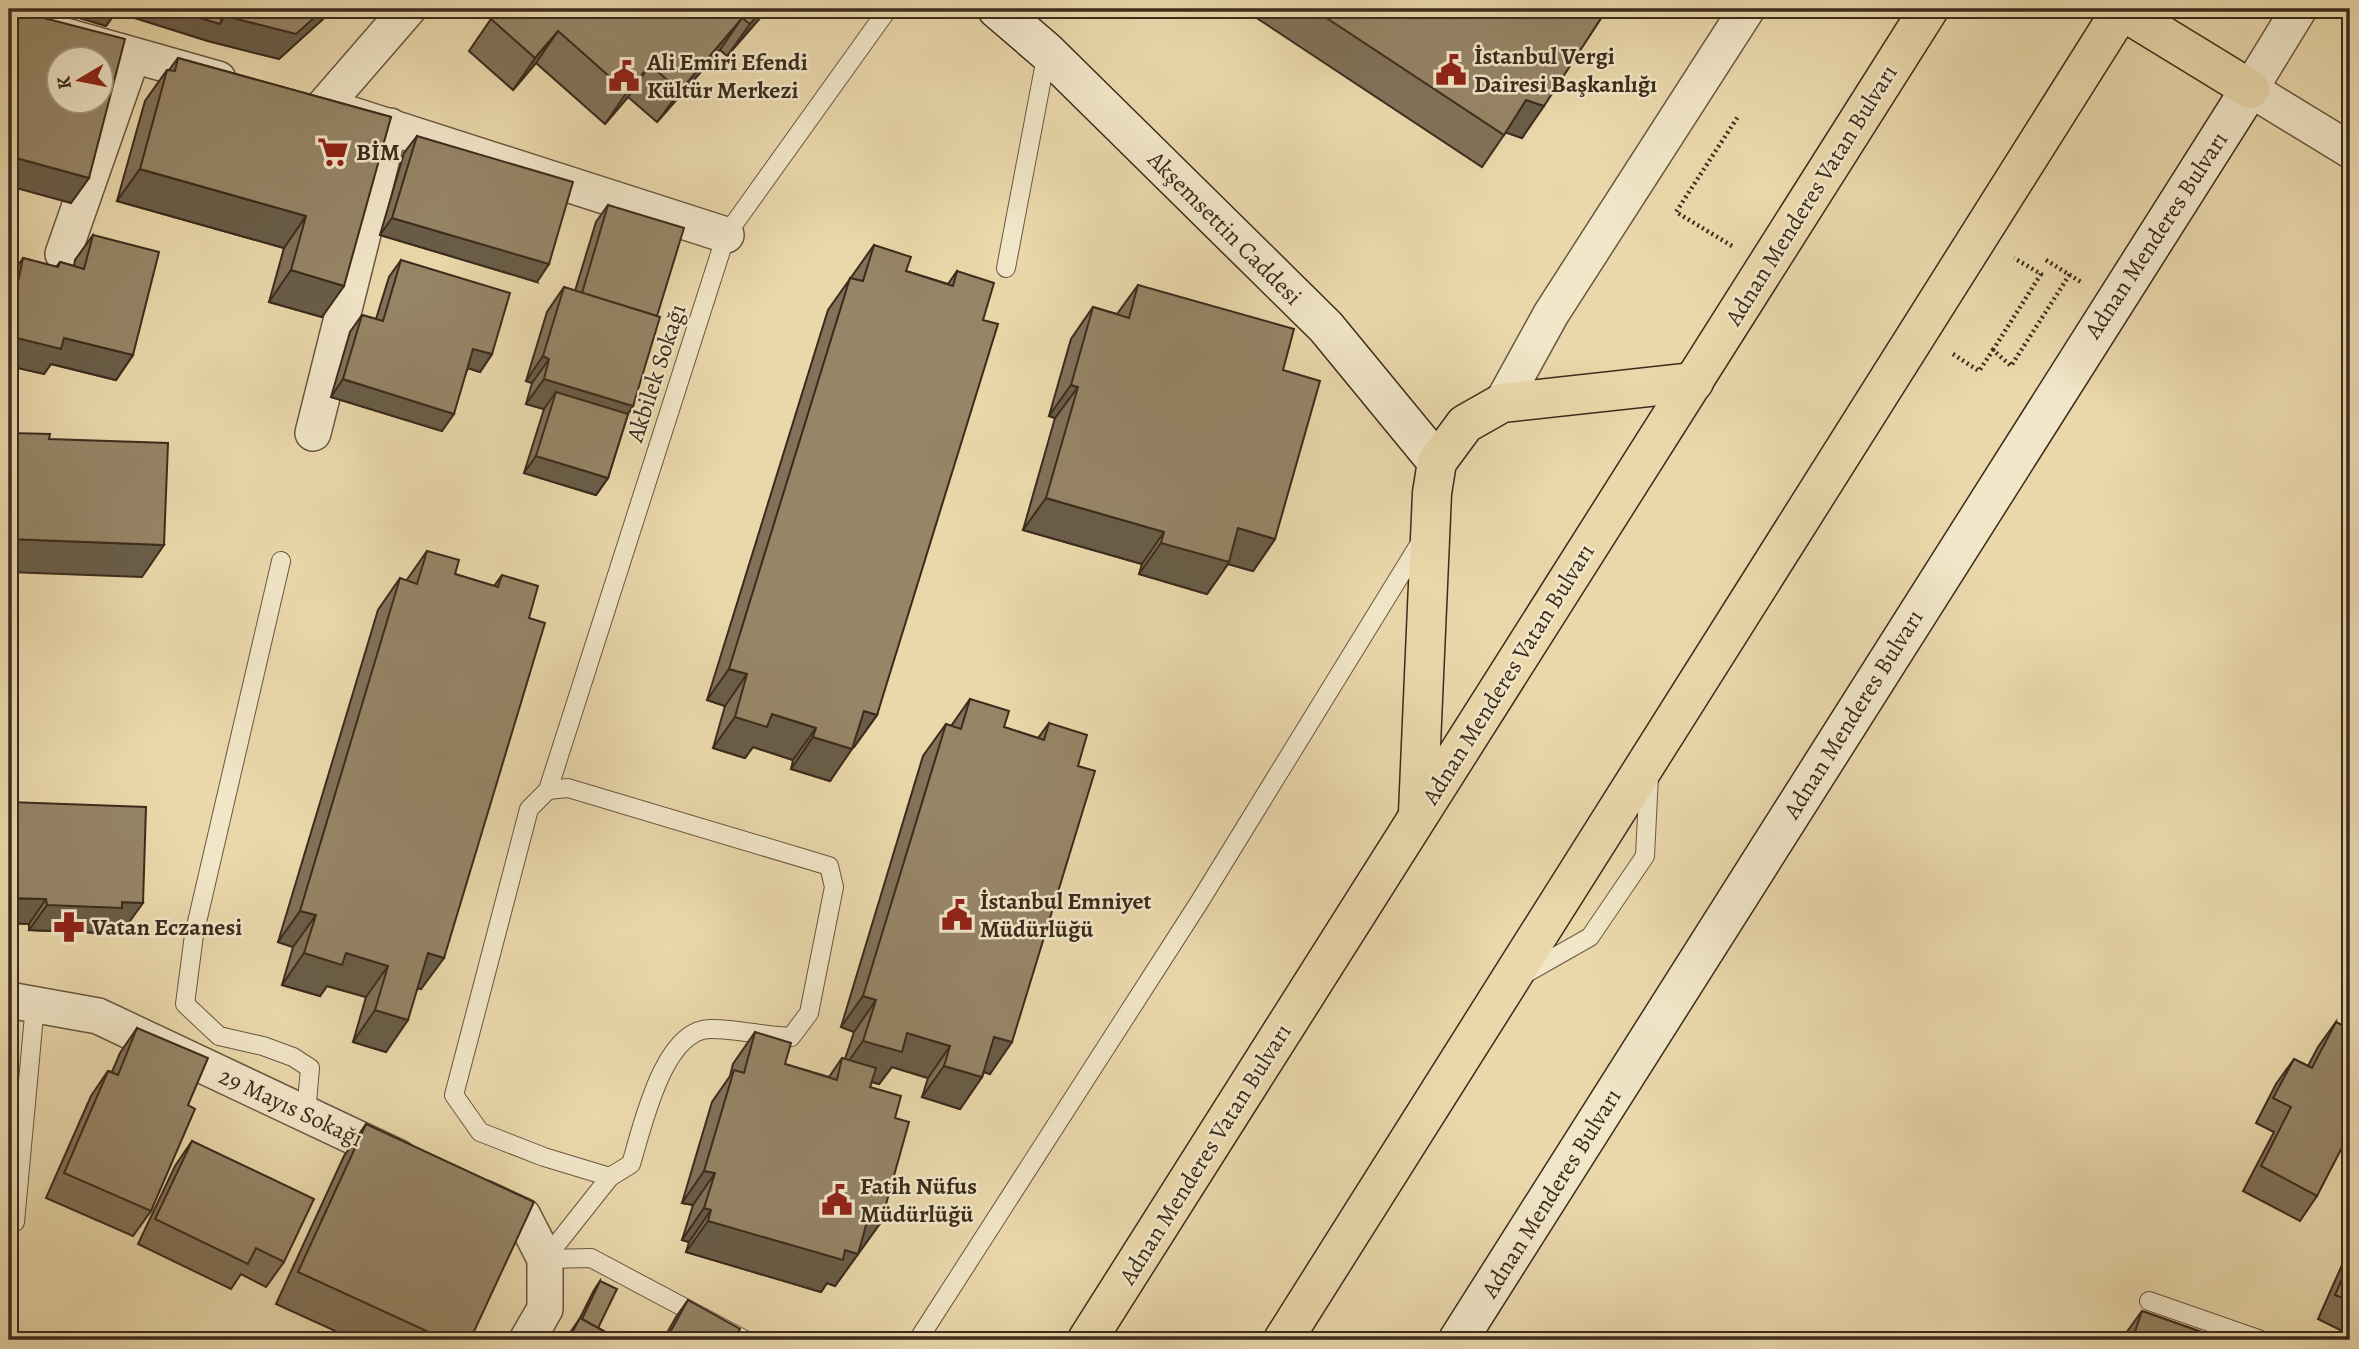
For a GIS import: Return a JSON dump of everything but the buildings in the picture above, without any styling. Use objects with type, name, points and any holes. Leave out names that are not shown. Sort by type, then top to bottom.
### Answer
[{"type":"main road","name":"Akşemsettin Caddesi","points":[[997,9],[1047,52],[1325,327],[1437,463]]},
{"type":"main road","name":"Adnan Menderes Vatan Bulvarı","points":[[1087,1340],[1930,9]]},
{"type":"main road","points":[[1283,1340],[2122,9],[2250,89]]},
{"type":"main road","name":"Adnan Menderes Bulvarı","points":[[1458,1340],[2250,89]]},
{"type":"main road","points":[[1418,817],[1431,526],[1437,463],[1465,424],[1502,403],[1694,382]]},
{"type":"street","points":[[408,9],[311,103],[726,235]]},
{"type":"street","points":[[1502,403],[1551,314],[1747,9]]},
{"type":"street","points":[[2300,9],[2250,89],[2350,150]]},
{"type":"street","points":[[9,20],[132,57],[247,86]]},
{"type":"street","points":[[63,254],[132,57]]},
{"type":"street","points":[[313,433],[390,126]]},
{"type":"street","name":"29 Mayıs Sokağı","points":[[22,1002],[98,1016],[523,1216],[545,1259]]},
{"type":"street","points":[[527,1340],[545,1309],[545,1259]]},
{"type":"lane","name":"Akbilek Sokağı","points":[[610,1177],[544,1157],[480,1132],[454,1095],[530,809],[548,790],[726,235],[888,9]]},
{"type":"lane","points":[[1006,268],[1047,52]]},
{"type":"lane","points":[[918,1340],[1200,901],[1431,526]]},
{"type":"lane","points":[[281,561],[194,935],[185,1004],[219,1037],[263,1046],[293,1057],[310,1068],[306,1114]]},
{"type":"lane","points":[[545,1259],[610,1177],[631,1164],[656,1081],[692,1032],[710,1029],[791,1037],[809,1013],[834,887],[829,866],[568,788],[548,790]]},
{"type":"lane","points":[[15,1222],[22,1002]]},
{"type":"lane","points":[[545,1259],[591,1258],[745,1340]]},
{"type":"lane","points":[[2150,1301],[2261,1340]]},
{"type":"path","points":[[1739,115],[1676,212],[1766,266]]},
{"type":"path","points":[[1920,332],[1979,371],[2041,274],[2010,255]]},
{"type":"path","points":[[1993,350],[2011,366],[2070,274]]},
{"type":"place","name":"İstanbul Vergi Dairesi Başkanlığı","points":[[1451,70]]},
{"type":"place","name":"Ali Emiri Efendi Kültür Merkezi","points":[[624,76]]},
{"type":"place","name":"BİM","points":[[333,152]]},
{"type":"place","name":"İstanbul Emniyet Müdürlüğü","points":[[957,915]]},
{"type":"place","name":"Vatan Eczanesi","points":[[69,927]]},
{"type":"place","name":"Fatih Nüfus Müdürlüğü","points":[[837,1200]]}]
